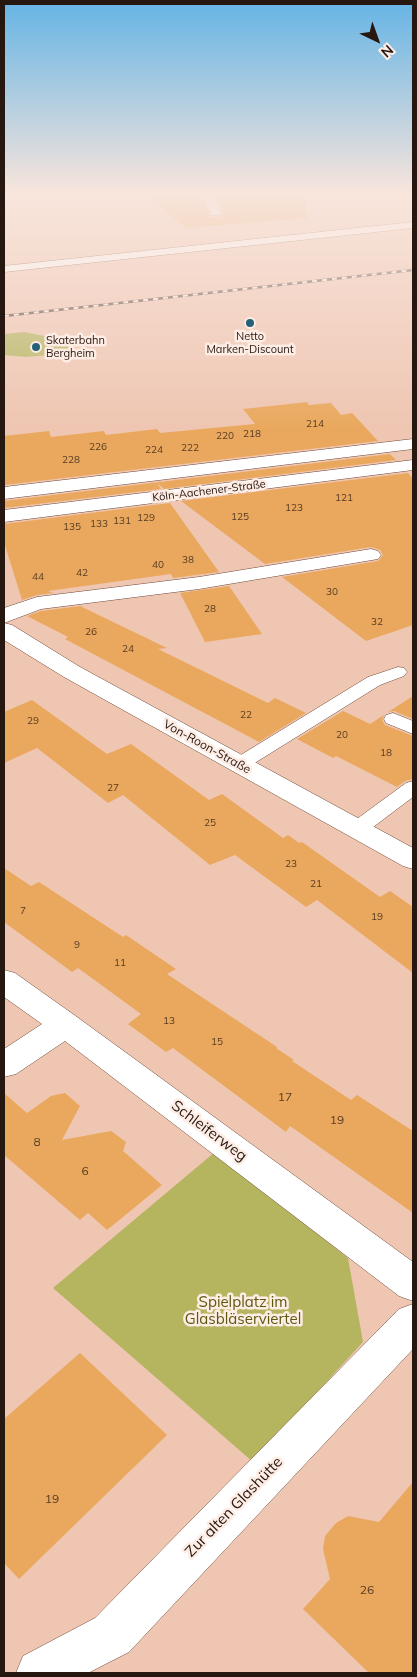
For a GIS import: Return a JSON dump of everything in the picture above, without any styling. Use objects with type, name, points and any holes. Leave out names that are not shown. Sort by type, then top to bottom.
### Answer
[{"type":"street","name":"Köln-Aachener-Straße","points":[[4,493],[413,444]]},
{"type":"street","name":"Köln-Aachener-Straße","points":[[4,516],[413,465]]},
{"type":"street","points":[[4,616],[37,603],[199,583],[371,555]]},
{"type":"street","name":"Von-Roon-Straße","points":[[4,630],[72,672],[413,860]]},
{"type":"street","name":"Schleiferweg","points":[[4,981],[66,1025],[413,1284]]},
{"type":"street","points":[[4,1065],[66,1025]]},
{"type":"street","name":"Zur alten Glashütte","points":[[40,1673],[112,1635],[413,1322]]},
{"type":"lane","points":[[238,765],[374,681],[398,672]]},
{"type":"lane","points":[[393,719],[413,728]]},
{"type":"lane","points":[[357,829],[413,787]]},
{"type":"green space","name":"Skaterbahn Bergheim","points":[[24,332],[65,340],[72,353],[26,357],[4,355],[4,334]]},
{"type":"green space","name":"Spielplatz im Glasbläserviertel","points":[[215,1152],[348,1258],[363,1342],[253,1462],[53,1288]]},
{"type":"building","points":[[307,402],[309,405],[331,403],[341,415],[352,413],[378,441],[4,485],[4,436],[49,431],[51,437],[104,431],[106,435],[157,429],[160,433],[255,424],[243,409]]},
{"type":"building","points":[[390,454],[396,460],[164,489],[157,483],[161,489],[4,508],[4,501]]},
{"type":"building","points":[[408,473],[413,479],[413,625],[366,641],[282,577],[378,561],[383,555],[380,550],[371,547],[265,564],[181,501]]},
{"type":"building","points":[[170,503],[219,572],[173,578],[171,574],[48,591],[53,593],[37,595],[22,600],[4,542],[4,524]]},
{"type":"building","points":[[229,586],[262,634],[205,642],[180,593]]},
{"type":"building","points":[[80,606],[167,648],[158,649],[268,703],[275,698],[306,713],[259,742],[65,639],[68,637],[27,616],[41,611]]},
{"type":"building","points":[[413,696],[413,719],[394,711],[388,712]]},
{"type":"building","points":[[32,700],[107,754],[131,744],[209,800],[222,794],[283,838],[288,835],[299,843],[302,842],[380,897],[390,891],[413,907],[413,973],[317,900],[306,907],[235,855],[210,865],[123,795],[108,803],[37,748],[4,763],[4,712]]},
{"type":"building","points":[[343,711],[370,724],[384,715],[382,720],[385,725],[413,736],[413,779],[405,781],[397,787],[336,756],[333,758],[297,739]]},
{"type":"building","points":[[4,868],[31,886],[39,882],[123,937],[126,935],[176,969],[167,974],[277,1047],[294,1060],[292,1061],[351,1100],[357,1095],[413,1131],[413,1213],[290,1126],[286,1132],[173,1048],[166,1052],[128,1024],[141,1014],[78,968],[72,972],[4,922]]},
{"type":"building","points":[[4,1093],[27,1113],[51,1096],[65,1093],[80,1106],[62,1140],[111,1131],[126,1142],[123,1151],[162,1185],[107,1230],[88,1213],[80,1220],[4,1155]]},
{"type":"building","points":[[80,1353],[167,1435],[19,1579],[4,1563],[4,1419]]},
{"type":"building","points":[[413,1482],[413,1673],[369,1673],[303,1609],[330,1579],[323,1549],[325,1536],[336,1523],[348,1516],[379,1522]]},
{"type":"railway","points":[[4,316],[384,273]]},
{"type":"place","name":"Netto Marken-Discount","points":[[250,323]]},
{"type":"place","name":"Skaterbahn Bergheim","points":[[36,347]]}]
